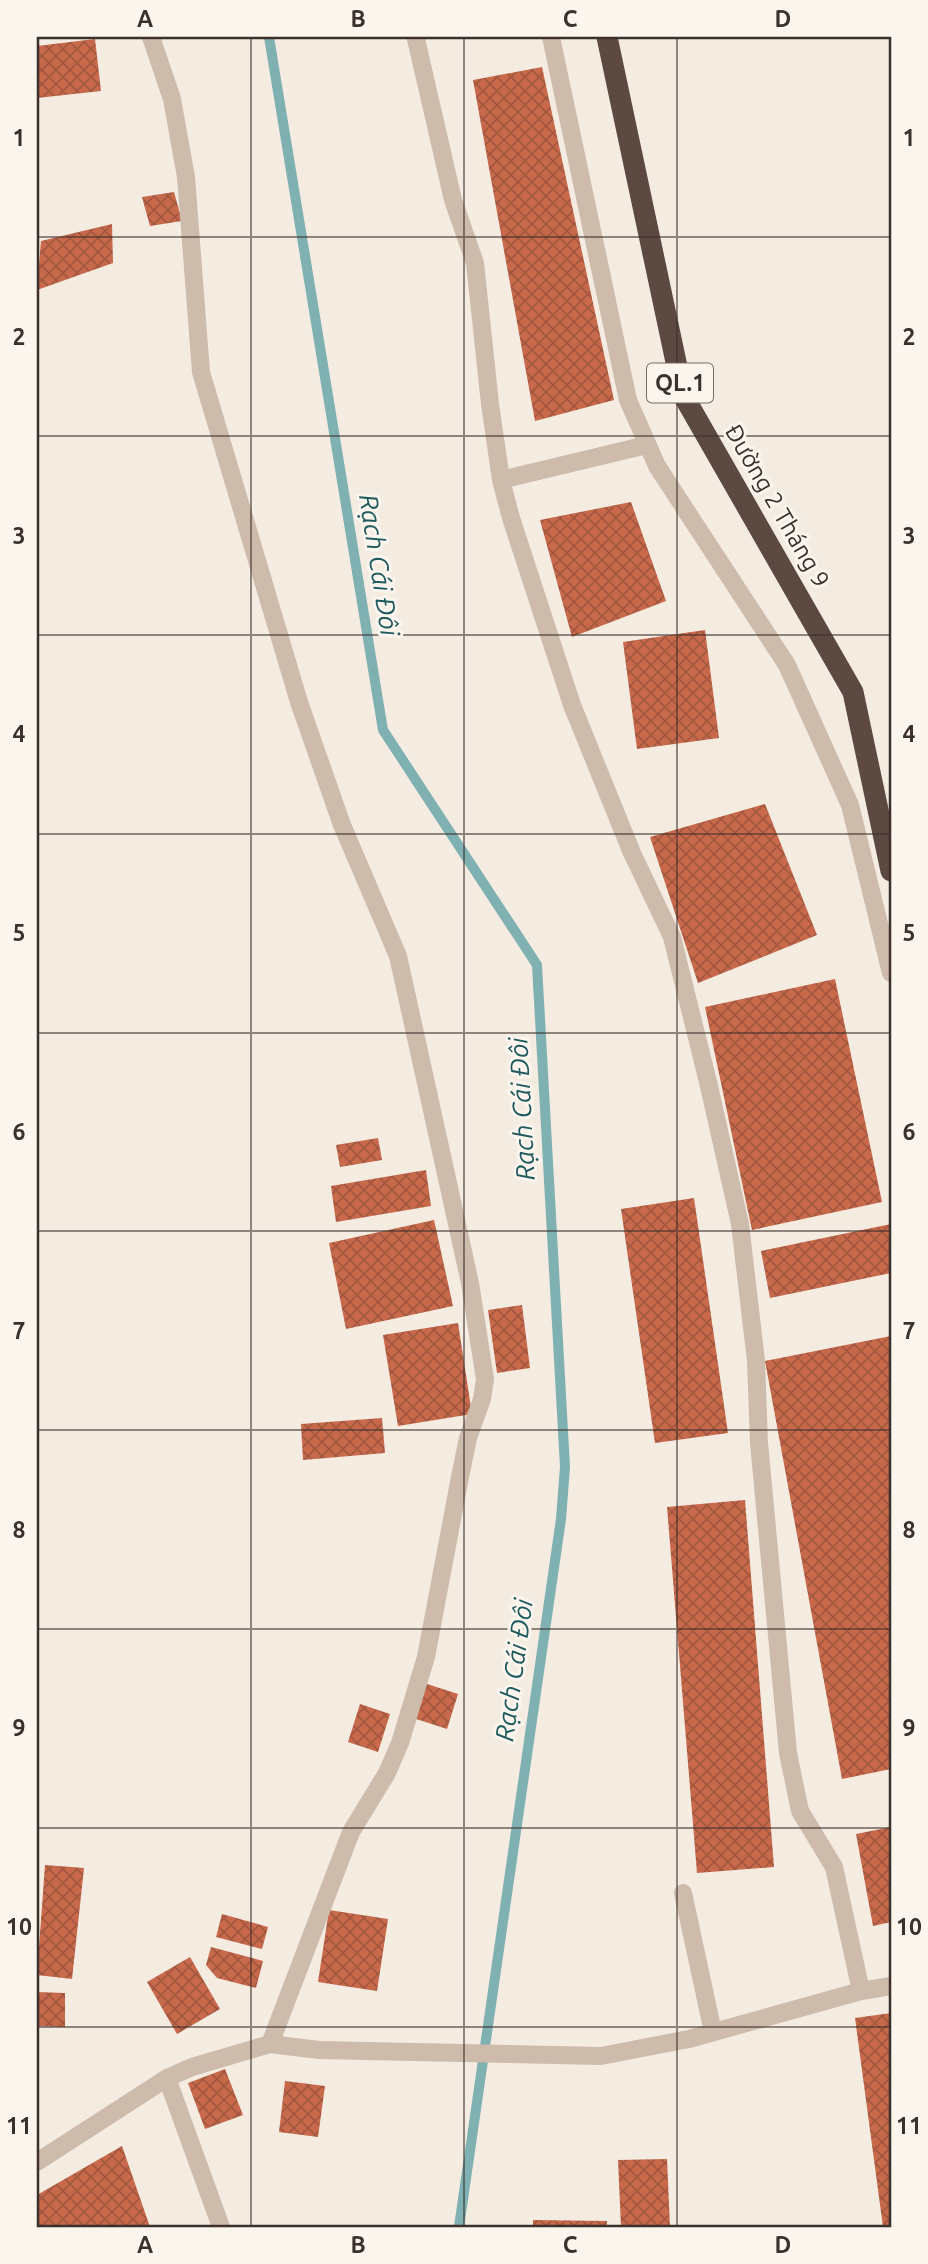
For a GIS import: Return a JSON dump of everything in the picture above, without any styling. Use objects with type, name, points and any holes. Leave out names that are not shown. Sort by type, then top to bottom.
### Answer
[{"type":"highway","name":"Đường 2 Tháng 9","points":[[607,37],[683,394],[853,692],[891,871]]},
{"type":"street","points":[[151,37],[172,99],[186,177],[201,372],[299,702],[342,825],[398,956],[436,1124],[484,1363],[482,1399],[468,1438],[426,1657],[400,1743],[387,1773],[351,1832],[270,2044]]},
{"type":"street","points":[[551,37],[628,400],[657,466],[787,665],[850,805],[891,973]]},
{"type":"street","points":[[416,39],[453,200],[475,264],[501,480],[572,705],[632,853],[672,937],[709,1086],[740,1224],[751,1320],[759,1443],[788,1753],[800,1811],[834,1867],[860,1991]]},
{"type":"street","points":[[501,480],[648,445]]},
{"type":"street","points":[[683,1893],[713,2032]]},
{"type":"street","points":[[37,2162],[167,2078],[192,2067],[270,2044],[320,2050],[601,2056],[713,2032],[860,1991],[891,1986]]},
{"type":"street","points":[[167,2078],[221,2227]]},
{"type":"building","points":[[95,39],[101,91],[37,98],[37,46]]},
{"type":"building","points":[[542,67],[614,400],[535,421],[473,80]]},
{"type":"building","points":[[174,192],[182,221],[150,226],[142,197]]},
{"type":"building","points":[[112,224],[113,263],[37,290],[41,241]]},
{"type":"building","points":[[631,502],[666,601],[572,637],[540,520]]},
{"type":"building","points":[[705,630],[719,738],[637,749],[623,642]]},
{"type":"building","points":[[765,804],[817,935],[698,983],[650,837]]},
{"type":"building","points":[[835,979],[882,1202],[752,1230],[705,1007]]},
{"type":"building","points":[[378,1138],[382,1160],[340,1167],[336,1145]]},
{"type":"building","points":[[426,1170],[431,1206],[336,1222],[331,1186]]},
{"type":"building","points":[[694,1198],[728,1433],[655,1443],[621,1209]]},
{"type":"building","points":[[434,1220],[453,1306],[346,1329],[329,1243]]},
{"type":"building","points":[[891,1224],[891,1273],[770,1298],[761,1251]]},
{"type":"building","points":[[522,1305],[530,1368],[497,1373],[488,1310]]},
{"type":"building","points":[[458,1323],[472,1414],[398,1426],[383,1335]]},
{"type":"building","points":[[891,1336],[891,1769],[842,1779],[765,1361]]},
{"type":"building","points":[[382,1418],[385,1453],[303,1460],[301,1424]]},
{"type":"building","points":[[745,1500],[774,1867],[697,1873],[667,1507]]},
{"type":"building","points":[[421,1682],[458,1694],[447,1729],[410,1717]]},
{"type":"building","points":[[360,1704],[390,1714],[378,1752],[348,1742]]},
{"type":"building","points":[[891,1827],[891,1922],[873,1926],[856,1834]]},
{"type":"building","points":[[45,1865],[84,1868],[72,1979],[37,1975]]},
{"type":"building","points":[[329,1910],[388,1919],[377,1991],[318,1982]]},
{"type":"building","points":[[222,1914],[268,1927],[262,1949],[216,1937]]},
{"type":"building","points":[[211,1947],[263,1961],[256,1988],[217,1978],[206,1965]]},
{"type":"building","points":[[190,1957],[220,2009],[177,2034],[147,1982]]},
{"type":"building","points":[[37,1992],[65,1993],[65,2027],[37,2026]]},
{"type":"building","points":[[891,2013],[891,2227],[883,2227],[855,2018]]},
{"type":"building","points":[[225,2069],[243,2115],[205,2129],[188,2083]]},
{"type":"building","points":[[285,2081],[325,2086],[318,2137],[279,2132]]},
{"type":"building","points":[[122,2146],[150,2227],[37,2227],[37,2195]]},
{"type":"building","points":[[667,2159],[670,2227],[621,2227],[618,2160]]},
{"type":"building","points":[[533,2220],[607,2221],[607,2227],[533,2227]]},
{"type":"waterway","name":"Rạch Cái Đôi","points":[[269,37],[383,730],[537,965],[565,1467],[561,1519],[459,2227]]}]
